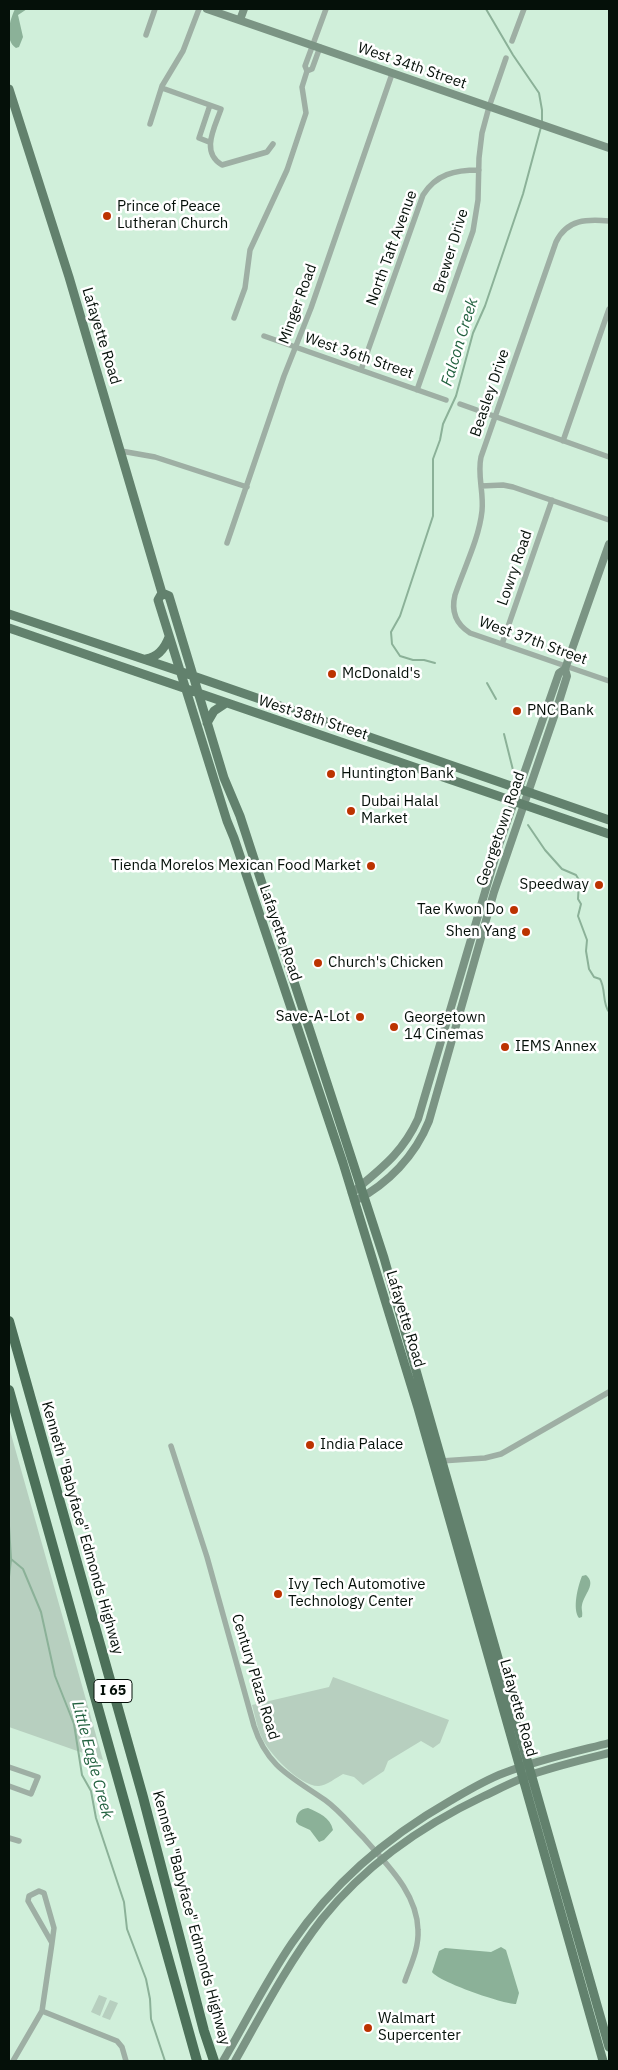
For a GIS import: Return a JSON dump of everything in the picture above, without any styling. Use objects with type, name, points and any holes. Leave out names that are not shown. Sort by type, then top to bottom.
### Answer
[{"type":"highway","name":"Kenneth \"Babyface\" Edmonds Highway","points":[[9,1321],[143,1797],[214,2061]]},
{"type":"highway","name":"I 65","points":[[9,1390],[197,2061]]},
{"type":"main road","name":"West 34th Street","points":[[207,9],[609,148]]},
{"type":"main road","points":[[240,20],[244,9]]},
{"type":"main road","name":"Lafayette Road","points":[[9,89],[69,277],[121,451],[162,593],[158,600],[184,689],[353,1197],[438,1462]]},
{"type":"main road","name":"Georgetown Road","points":[[353,1197],[362,1185],[383,1168],[396,1154],[410,1136],[418,1119],[492,866],[519,803],[528,792],[567,676],[566,668],[609,544]]},
{"type":"main road","name":"Lafayette Road","points":[[162,593],[169,596],[224,778],[240,816],[362,1185],[438,1462],[528,1776],[609,2047]]},
{"type":"main road","name":"West 38th Street","points":[[12,615],[179,670],[609,820]]},
{"type":"main road","name":"West 38th Street","points":[[12,629],[609,834]]},
{"type":"main road","points":[[146,659],[152,658],[161,651],[169,637]]},
{"type":"main road","name":"Georgetown Road","points":[[353,1197],[365,1196],[390,1178],[414,1150],[429,1121],[519,803],[519,789],[559,673],[566,668]]},
{"type":"main road","points":[[207,723],[214,711],[226,703]]},
{"type":"main road","points":[[312,732],[324,731],[361,742],[370,738]]},
{"type":"main road","points":[[369,751],[377,747],[399,753],[412,752]]},
{"type":"main road","points":[[225,2058],[293,1942],[336,1889],[375,1851],[415,1822],[460,1795],[501,1774],[525,1765],[609,1743]]},
{"type":"main road","points":[[235,2061],[290,1965],[311,1934],[341,1897],[382,1858],[436,1820],[528,1776],[609,1753]]},
{"type":"main road","name":"Lafayette Road","points":[[602,2025],[603,2061]]},
{"type":"street","points":[[146,35],[156,9]]},
{"type":"street","points":[[150,124],[162,88],[183,51],[199,9]]},
{"type":"street","points":[[234,318],[245,288],[250,250],[287,170],[306,113],[302,87],[308,71],[305,66],[317,46],[326,9]]},
{"type":"street","points":[[512,42],[524,9]]},
{"type":"street","name":"Brewer Drive","points":[[417,390],[471,236],[478,200],[481,138],[489,107],[506,58]]},
{"type":"street","name":"Minger Road","points":[[227,543],[392,74]]},
{"type":"street","points":[[162,88],[221,108],[210,142],[212,155],[222,165],[267,152],[273,144]]},
{"type":"street","points":[[210,104],[199,138],[210,142]]},
{"type":"street","name":"North Taft Avenue","points":[[361,370],[423,195],[434,182],[446,174],[460,170],[479,170]]},
{"type":"street","name":"Beasley Drive","points":[[455,616],[454,599],[481,515],[483,498],[481,459],[558,238],[566,228],[580,221],[609,221]]},
{"type":"street","points":[[563,441],[609,309]]},
{"type":"street","name":"West 36th Street","points":[[264,336],[446,400]]},
{"type":"street","points":[[460,404],[609,456]]},
{"type":"street","points":[[121,451],[155,457],[247,487]]},
{"type":"street","points":[[481,486],[510,486],[609,520]]},
{"type":"street","name":"Lowry Road","points":[[502,644],[552,500]]},
{"type":"street","name":"West 37th Street","points":[[455,616],[466,630],[566,668],[609,681]]},
{"type":"street","points":[[438,1462],[485,1458],[506,1452],[609,1392]]},
{"type":"street","name":"Century Plaza Road","points":[[171,1446],[207,1557],[254,1726],[265,1751],[284,1773],[333,1807],[382,1858],[408,1894],[417,1918],[417,1945],[405,1981]]},
{"type":"street","points":[[9,1767],[38,1777],[31,1794],[9,1786]]},
{"type":"street","points":[[9,1838],[19,1841]]},
{"type":"street","points":[[13,2061],[42,2011],[52,1943],[54,1927],[44,1893],[39,1891],[30,1896],[28,1901],[52,1943]]},
{"type":"street","points":[[42,2011],[117,2041],[122,2047],[126,2061]]},
{"type":"shaded area","points":[[15,9],[27,9],[18,15],[23,37],[19,47],[16,48],[12,44],[9,35],[11,18]]},
{"type":"shaded area","points":[[9,1427],[103,1760],[9,1727]]},
{"type":"shaded area","points":[[586,1575],[589,1578],[590,1586],[583,1601],[582,1617],[579,1618],[576,1609],[576,1597],[582,1576]]},
{"type":"shaded area","points":[[333,1677],[449,1720],[440,1743],[433,1748],[421,1741],[388,1761],[384,1771],[363,1785],[354,1777],[343,1774],[322,1786],[311,1785],[303,1781],[286,1768],[271,1752],[262,1738],[252,1705],[329,1687]]},
{"type":"shaded area","points":[[308,1808],[324,1816],[332,1826],[333,1830],[324,1840],[319,1842],[310,1830],[296,1822],[299,1812]]},
{"type":"shaded area","points":[[501,1947],[506,1950],[519,1993],[516,2004],[472,1992],[446,1981],[432,1972],[439,1951],[445,1948],[491,1952]]},
{"type":"shaded area","points":[[99,1995],[107,1998],[100,2016],[91,2012]]},
{"type":"shaded area","points":[[110,2000],[118,2003],[110,2020],[102,2017]]},
{"type":"waterway","name":"Falcon Creek","points":[[486,9],[513,55],[539,93],[542,122]]},
{"type":"waterway","name":"Falcon Creek","points":[[435,663],[400,656],[392,644],[391,632],[400,616],[433,516],[433,459],[440,440],[443,424],[456,396],[473,333],[485,306],[523,194],[541,127]]},
{"type":"waterway","name":"Falcon Creek","points":[[487,683],[496,699]]},
{"type":"waterway","name":"Falcon Creek","points":[[504,734],[513,770]]},
{"type":"waterway","name":"Falcon Creek","points":[[528,825],[545,850],[562,869],[576,875],[579,880],[578,899],[581,904],[578,916],[587,940],[586,951],[589,969],[594,977],[600,979],[605,1004],[609,1012]]},
{"type":"waterway","name":"Little Eagle Creek","points":[[9,1526],[11,1559],[23,1569],[41,1612],[55,1676],[74,1724],[82,1775],[91,1791],[96,1818],[124,1902],[127,1929],[146,1979],[151,2019],[165,2061]]},
{"type":"waterway","points":[[9,1577],[11,1560]]},
{"type":"place","name":"Prince of Peace Lutheran Church","points":[[107,216]]},
{"type":"place","name":"McDonald's","points":[[332,674]]},
{"type":"place","name":"PNC Bank","points":[[517,711]]},
{"type":"place","name":"Huntington Bank","points":[[331,774]]},
{"type":"place","name":"Dubai Halal Market","points":[[351,811]]},
{"type":"place","name":"Tienda Morelos Mexican Food Market","points":[[371,866]]},
{"type":"place","name":"Speedway","points":[[599,885]]},
{"type":"place","name":"Tae Kwon Do","points":[[514,910]]},
{"type":"place","name":"Shen Yang","points":[[526,932]]},
{"type":"place","name":"Church's Chicken","points":[[318,963]]},
{"type":"place","name":"Save-A-Lot","points":[[360,1017]]},
{"type":"place","name":"Georgetown 14 Cinemas","points":[[394,1027]]},
{"type":"place","name":"IEMS Annex","points":[[505,1047]]},
{"type":"place","name":"India Palace","points":[[310,1445]]},
{"type":"place","name":"Ivy Tech Automotive Technology Center","points":[[278,1594]]},
{"type":"place","name":"Walmart Supercenter","points":[[368,2028]]}]
